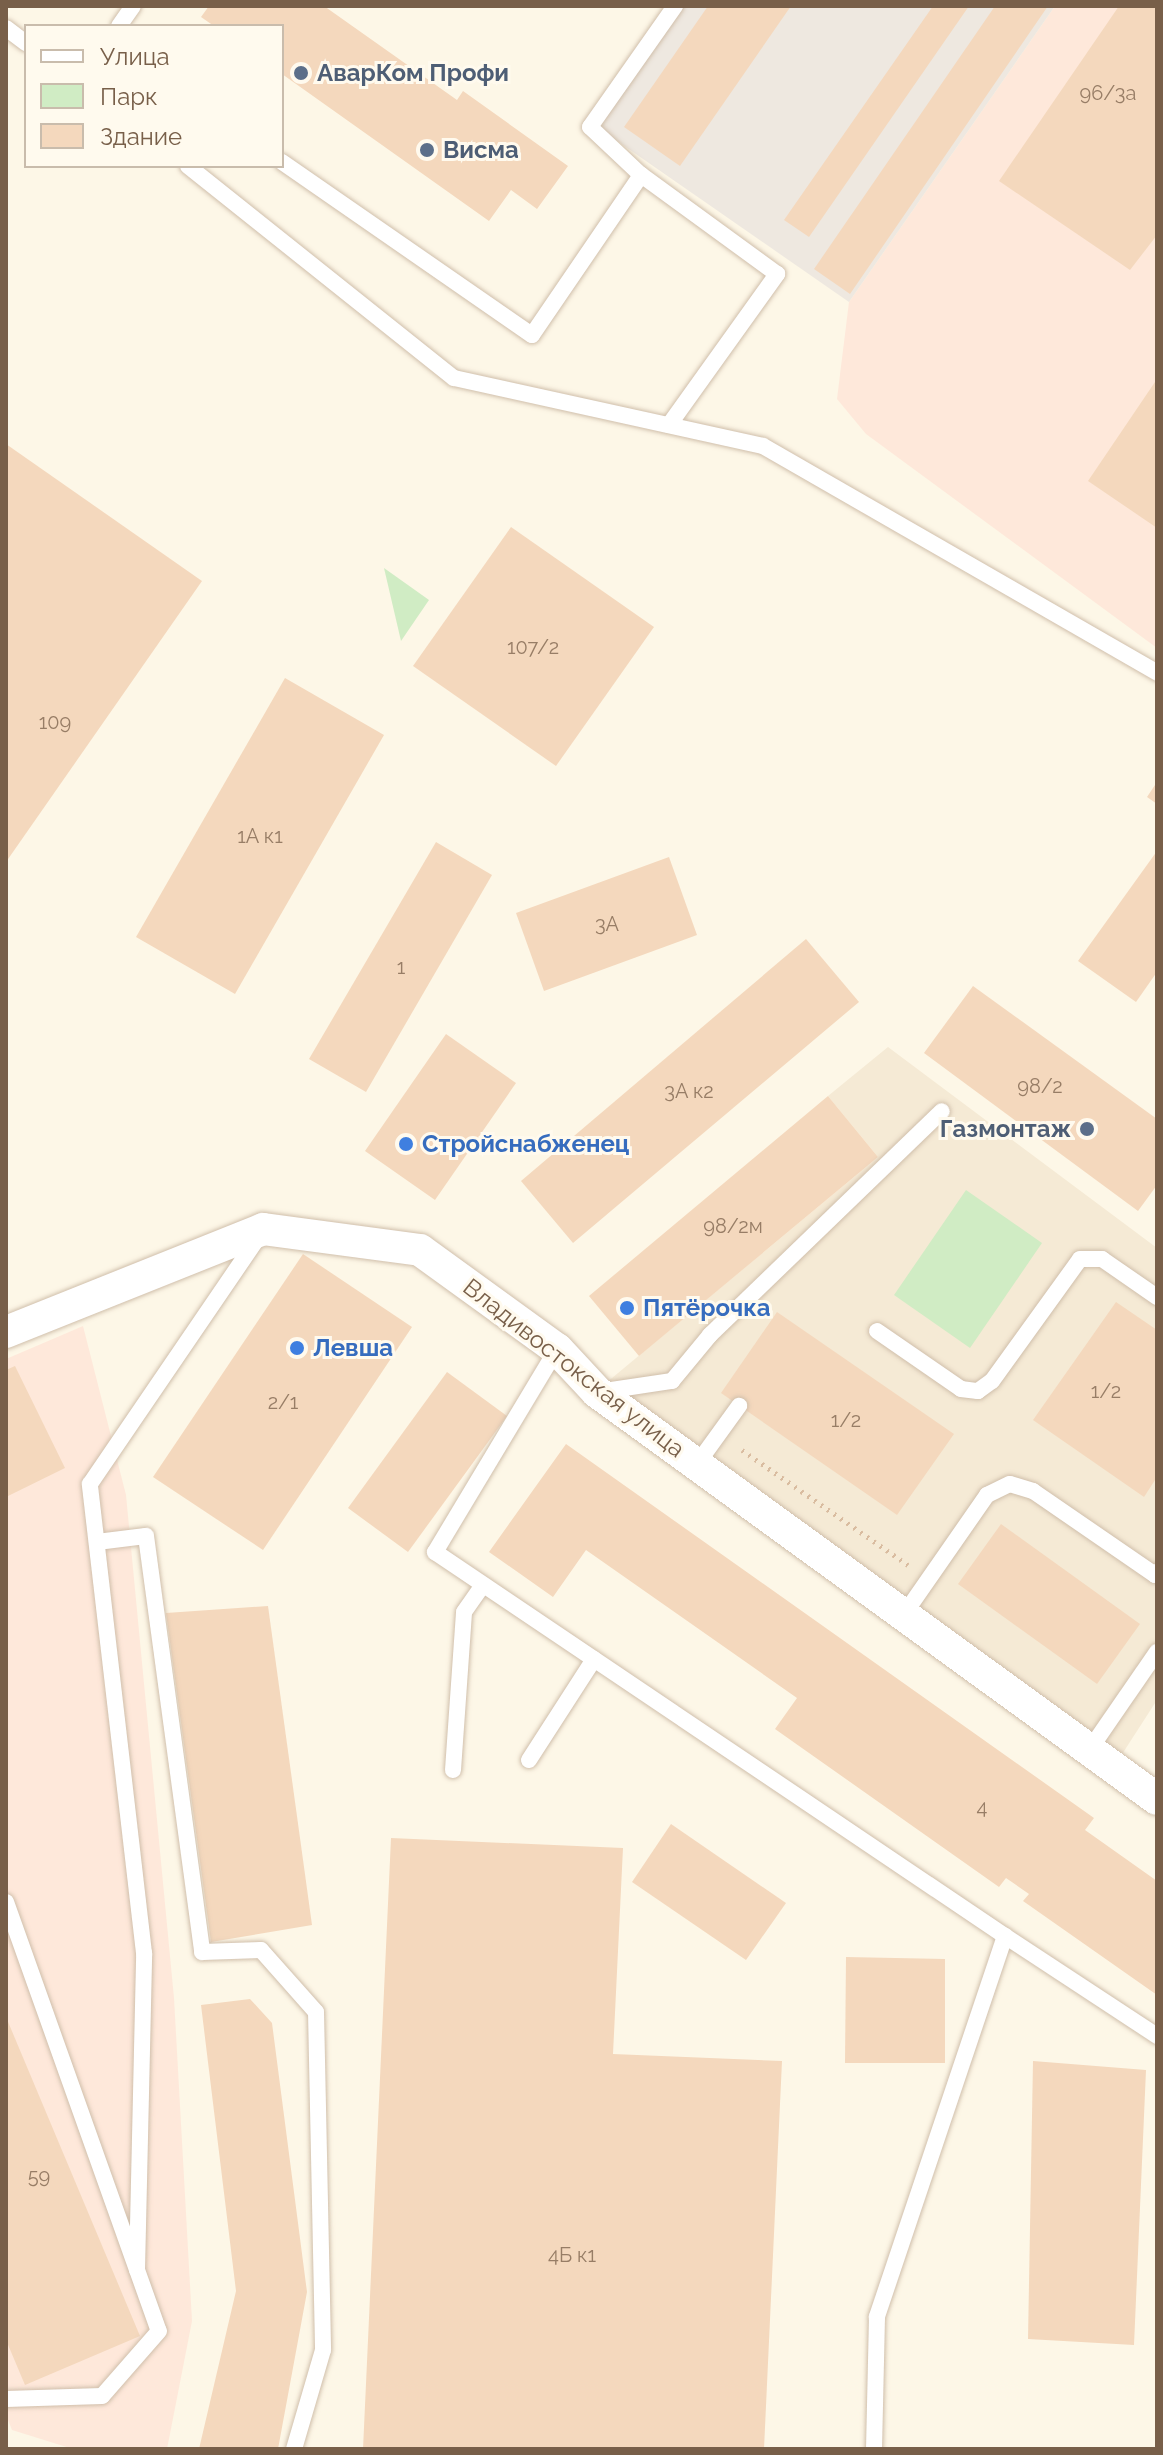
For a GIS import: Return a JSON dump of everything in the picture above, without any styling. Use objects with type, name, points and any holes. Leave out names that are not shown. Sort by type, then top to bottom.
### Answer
[{"type":"street","name":"Владивостокская улица","points":[[6,1332],[263,1229],[420,1250],[557,1349],[597,1392],[1157,1799]]},
{"type":"lane","points":[[120,24],[133,6]]},
{"type":"lane","points":[[669,425],[777,274],[641,175],[590,127],[675,6]]},
{"type":"lane","points":[[6,28],[24,42]]},
{"type":"lane","points":[[284,163],[532,335],[641,175]]},
{"type":"lane","points":[[191,168],[454,378],[763,446],[1157,673]]},
{"type":"lane","points":[[597,1392],[672,1381],[710,1335],[942,1111]]},
{"type":"lane","points":[[137,2270],[144,1953],[90,1484],[263,1229]]},
{"type":"lane","points":[[877,1331],[961,1389],[978,1391],[992,1381],[1080,1259],[1102,1259],[1157,1297]]},
{"type":"lane","points":[[557,1349],[435,1552],[1157,2036]]},
{"type":"lane","points":[[697,1464],[739,1406]]},
{"type":"lane","points":[[905,1613],[987,1495],[1010,1484],[1033,1491],[1156,1575]]},
{"type":"lane","points":[[97,1542],[146,1536],[202,1952],[261,1950],[316,2012],[323,2350],[294,2449]]},
{"type":"lane","points":[[453,1770],[464,1612],[483,1585]]},
{"type":"lane","points":[[1090,1749],[1157,1652]]},
{"type":"lane","points":[[529,1760],[594,1659]]},
{"type":"lane","points":[[6,1902],[159,2331],[102,2396],[6,2399]]},
{"type":"lane","points":[[874,2449],[877,2317],[1005,1936]]},
{"type":"path","points":[[719,1434],[928,1579]]},
{"type":"shaded area","points":[[681,6],[1055,6],[849,302],[597,127]]},
{"type":"shaded area","points":[[1055,6],[1157,6],[1157,648],[866,434],[837,399],[849,302]]},
{"type":"shaded area","points":[[888,1047],[1157,1248],[1157,1700],[1117,1762],[600,1388],[878,1157],[828,1096]]},
{"type":"shaded area","points":[[83,1326],[126,1495],[174,1998],[192,2321],[167,2449],[73,2449],[12,2430],[6,2415],[6,1359]]},
{"type":"green space","points":[[384,568],[429,600],[401,641]]},
{"type":"green space","points":[[966,1190],[1042,1243],[970,1348],[894,1295]]},
{"type":"building","points":[[209,6],[324,6],[457,100],[463,91],[568,166],[537,209],[511,190],[489,221],[284,75],[284,24],[211,24],[201,17]]},
{"type":"building","points":[[708,6],[791,6],[680,166],[624,127]]},
{"type":"building","points":[[933,6],[969,6],[809,237],[784,220]]},
{"type":"building","points":[[995,6],[1048,6],[850,294],[814,269]]},
{"type":"building","points":[[1119,6],[1157,6],[1157,235],[1130,270],[999,181]]},
{"type":"building","points":[[1157,379],[1157,528],[1088,481]]},
{"type":"building","points":[[6,444],[202,581],[6,862]]},
{"type":"building","points":[[511,527],[654,627],[556,766],[413,666]]},
{"type":"building","points":[[285,678],[384,735],[235,994],[136,937]]},
{"type":"building","points":[[1157,782],[1157,804],[1147,797]]},
{"type":"building","points":[[436,842],[492,875],[366,1092],[309,1059]]},
{"type":"building","points":[[1157,851],[1157,972],[1136,1002],[1078,961]]},
{"type":"building","points":[[669,857],[697,935],[544,991],[516,913]]},
{"type":"building","points":[[806,939],[859,1002],[573,1243],[521,1181]]},
{"type":"building","points":[[973,986],[1157,1119],[1157,1185],[1138,1211],[924,1053]]},
{"type":"building","points":[[446,1034],[516,1083],[435,1200],[365,1151]]},
{"type":"building","points":[[828,1096],[878,1157],[639,1356],[589,1296]]},
{"type":"building","points":[[303,1254],[412,1327],[263,1550],[153,1477]]},
{"type":"building","points":[[1116,1302],[1157,1330],[1157,1477],[1144,1497],[1033,1420]]},
{"type":"building","points":[[777,1312],[954,1434],[897,1515],[721,1393]]},
{"type":"building","points":[[15,1366],[65,1468],[6,1497],[6,1370]]},
{"type":"building","points":[[447,1372],[507,1416],[408,1552],[348,1508]]},
{"type":"building","points":[[566,1444],[1094,1818],[1085,1830],[1157,1881],[1157,1995],[1023,1901],[1029,1894],[1006,1878],[999,1887],[775,1729],[797,1698],[586,1550],[553,1597],[489,1552]]},
{"type":"building","points":[[1001,1524],[1140,1624],[1097,1684],[958,1584]]},
{"type":"building","points":[[268,1606],[312,1925],[211,1942],[166,1613]]},
{"type":"building","points":[[671,1824],[786,1903],[746,1960],[632,1882]]},
{"type":"building","points":[[391,1838],[623,1848],[613,2054],[782,2061],[764,2449],[363,2449]]},
{"type":"building","points":[[846,1957],[945,1959],[945,2063],[845,2063]]},
{"type":"building","points":[[250,1999],[272,2023],[307,2292],[278,2449],[199,2449],[236,2291],[201,2005]]},
{"type":"building","points":[[6,2017],[140,2336],[25,2385],[6,2340]]},
{"type":"building","points":[[1033,2061],[1146,2070],[1134,2345],[1028,2339]]},
{"type":"place","name":"АварКом Профи","points":[[301,73]]},
{"type":"place","name":"Висма","points":[[427,150]]},
{"type":"place","name":"Газмонтаж","points":[[1087,1129]]},
{"type":"place","name":"Стройснабженец","points":[[406,1144]]},
{"type":"place","name":"Пятёрочка","points":[[627,1308]]},
{"type":"place","name":"Левша","points":[[297,1348]]}]
